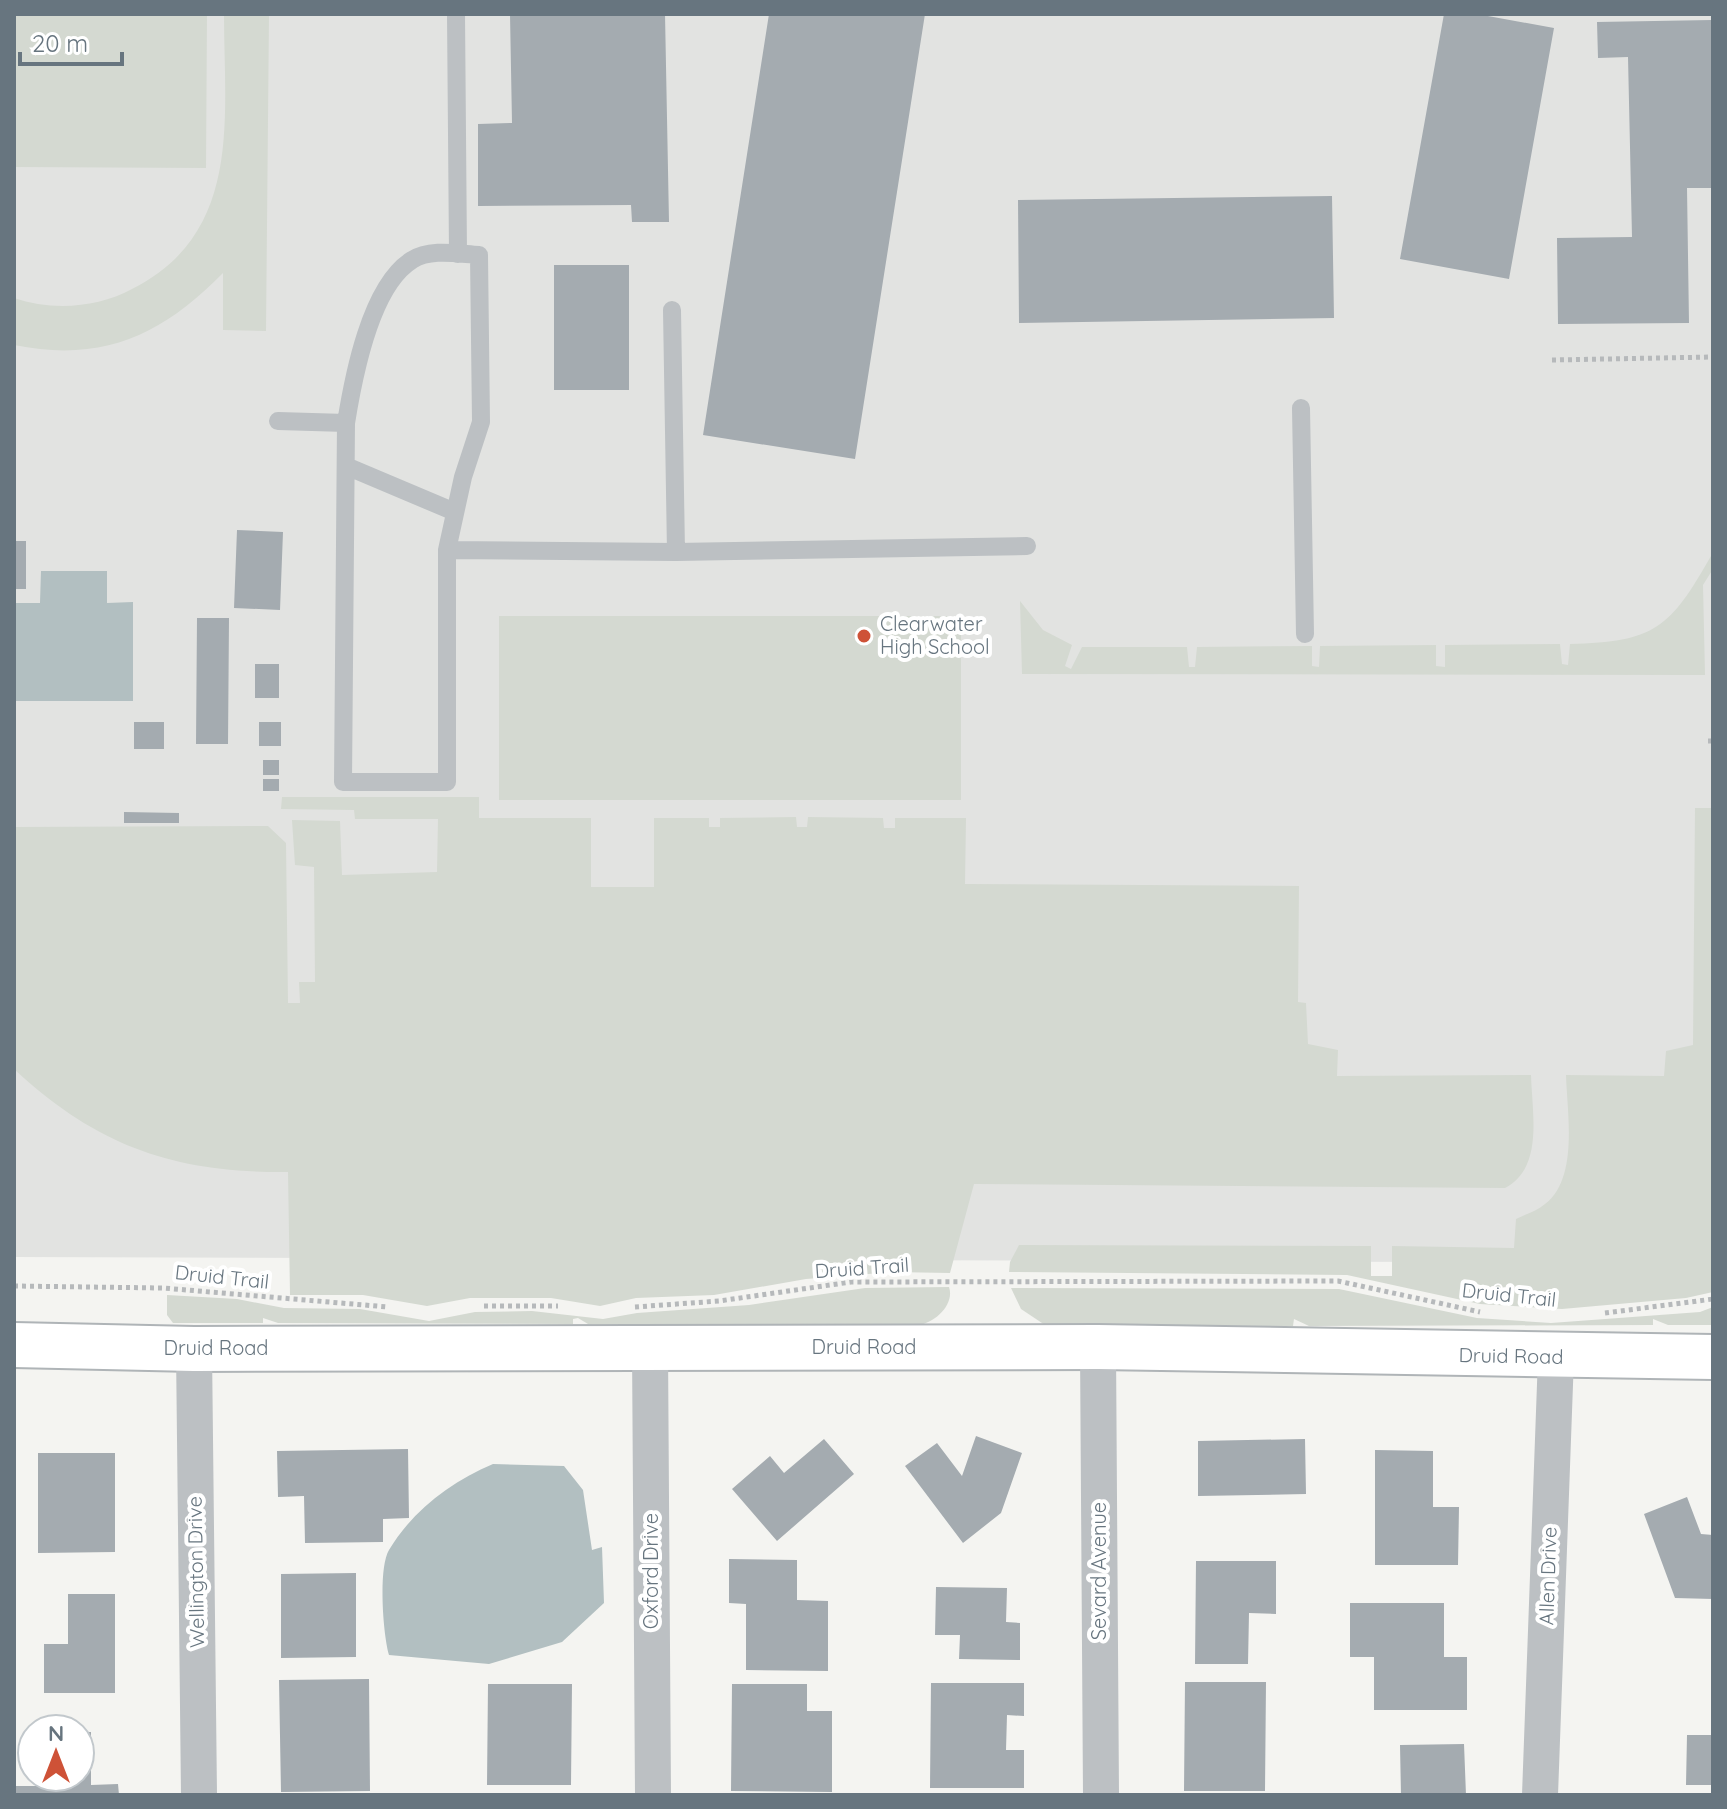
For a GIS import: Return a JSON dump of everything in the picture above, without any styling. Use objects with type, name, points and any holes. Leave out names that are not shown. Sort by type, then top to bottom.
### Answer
[{"type":"street","name":"Druid Road","points":[[14,1345],[194,1349],[1098,1347],[1556,1357],[1713,1357]]},
{"type":"street","name":"Oxford Drive","points":[[650,1347],[653,1795]]},
{"type":"street","name":"Sevard Avenue","points":[[1098,1347],[1101,1795]]},
{"type":"street","name":"Wellington Drive","points":[[194,1349],[199,1795]]},
{"type":"street","name":"Allen Drive","points":[[1540,1795],[1556,1357]]},
{"type":"lane","points":[[456,14],[458,254]]},
{"type":"lane","points":[[440,253],[479,255],[481,422],[447,550],[447,782],[343,782],[346,423],[355,365],[375,311],[399,272],[413,258],[440,253]]},
{"type":"lane","points":[[672,310],[676,552]]},
{"type":"lane","points":[[1301,408],[1305,634]]},
{"type":"lane","points":[[278,421],[346,423]]},
{"type":"lane","points":[[346,466],[455,512]]},
{"type":"lane","points":[[447,550],[676,552],[1027,546]]},
{"type":"path","points":[[1552,360],[1713,357]]},
{"type":"path","name":"Druid Trail","points":[[628,1308],[719,1301],[851,1282],[1338,1281],[1493,1313]]},
{"type":"path","name":"Druid Trail","points":[[14,1286],[163,1288],[306,1302],[362,1302],[401,1309]]},
{"type":"path","points":[[1594,1314],[1676,1307],[1713,1299]]},
{"type":"path","points":[[479,1306],[563,1307]]},
{"type":"shaded area","name":"Clearwater High School","points":[[14,14],[1713,14],[1713,1263],[14,1257]]},
{"type":"shaded area","points":[[14,14],[207,14],[206,168],[14,167]]},
{"type":"shaded area","points":[[224,14],[269,14],[266,331],[223,330],[223,273],[177,313],[129,339],[76,350],[46,350],[14,345],[14,298],[59,306],[104,300],[132,289],[168,265],[193,237],[210,205],[220,170],[225,93]]},
{"type":"shaded area","points":[[1711,556],[1713,569],[1703,585],[1705,675],[1022,674],[1020,601],[1043,630],[1072,645],[1065,666],[1071,669],[1082,647],[1187,647],[1189,667],[1195,667],[1197,647],[1312,646],[1312,666],[1319,667],[1320,646],[1436,645],[1436,666],[1445,667],[1445,645],[1560,644],[1562,664],[1568,665],[1570,644],[1622,640],[1657,626],[1684,600]]},
{"type":"shaded area","points":[[41,571],[107,571],[107,603],[133,602],[133,701],[14,701],[14,603],[40,603]]},
{"type":"shaded area","points":[[499,616],[961,616],[961,800],[499,800]]},
{"type":"shaded area","points":[[282,797],[479,797],[479,818],[591,818],[591,887],[654,887],[654,818],[709,818],[709,827],[720,827],[720,818],[796,817],[797,827],[807,827],[808,817],[883,818],[884,828],[895,828],[895,818],[966,818],[965,884],[1299,886],[1298,1002],[1306,1003],[1308,1044],[1338,1050],[1337,1076],[1531,1075],[1531,1153],[1526,1167],[1505,1188],[974,1184],[950,1273],[893,1272],[806,1279],[714,1295],[636,1298],[600,1306],[551,1298],[470,1298],[427,1306],[363,1295],[290,1295],[288,1172],[209,1167],[140,1150],[76,1118],[14,1069],[14,827],[268,826],[286,843],[288,1003],[300,1003],[299,982],[315,982],[314,867],[295,865],[292,820],[340,821],[342,875],[437,872],[438,819],[355,819],[354,810],[281,809]]},
{"type":"shaded area","points":[[1695,808],[1713,808],[1713,1292],[1686,1298],[1562,1309],[1480,1304],[1347,1275],[1009,1272],[1010,1262],[1019,1245],[1371,1246],[1371,1276],[1392,1276],[1392,1246],[1514,1248],[1516,1219],[1545,1204],[1556,1193],[1563,1178],[1569,1144],[1566,1075],[1664,1076],[1666,1051],[1693,1045]]},
{"type":"shaded area","points":[[949,1287],[949,1300],[942,1312],[931,1321],[918,1325],[588,1324],[578,1318],[573,1319],[573,1324],[278,1323],[263,1318],[263,1323],[173,1323],[167,1315],[167,1295],[237,1299],[284,1308],[360,1309],[429,1321],[475,1312],[532,1311],[603,1319],[637,1313],[749,1305],[865,1288]]},
{"type":"shaded area","points":[[1011,1288],[1339,1289],[1477,1318],[1551,1323],[1700,1312],[1713,1307],[1713,1325],[1668,1325],[1653,1319],[1653,1325],[1309,1326],[1294,1319],[1293,1326],[1045,1325],[1021,1309]]},
{"type":"shaded area","points":[[493,1464],[564,1466],[583,1490],[592,1550],[602,1547],[604,1603],[562,1642],[489,1664],[389,1655],[383,1618],[383,1586],[389,1550],[409,1522],[434,1499],[462,1479]]},
{"type":"building","points":[[510,14],[665,14],[669,222],[632,222],[631,205],[478,206],[478,124],[512,123]]},
{"type":"building","points":[[769,14],[925,14],[855,459],[703,435]]},
{"type":"building","points":[[1444,14],[1477,14],[1554,28],[1509,279],[1400,259]]},
{"type":"building","points":[[1712,20],[1713,188],[1687,188],[1689,323],[1558,324],[1557,238],[1632,237],[1628,57],[1598,58],[1597,22]]},
{"type":"building","points":[[1332,196],[1334,318],[1019,323],[1018,200]]},
{"type":"building","points":[[554,265],[629,265],[629,390],[554,390]]},
{"type":"building","points":[[237,530],[283,532],[280,610],[234,608]]},
{"type":"building","points":[[14,541],[26,541],[26,589],[14,589]]},
{"type":"building","points":[[197,618],[229,618],[228,744],[196,744]]},
{"type":"building","points":[[255,664],[279,664],[279,698],[255,698]]},
{"type":"building","points":[[134,722],[164,722],[164,749],[134,749]]},
{"type":"building","points":[[259,722],[281,722],[281,746],[259,746]]},
{"type":"building","points":[[263,760],[279,760],[279,775],[263,775]]},
{"type":"building","points":[[263,779],[279,779],[279,791],[263,791]]},
{"type":"building","points":[[124,812],[179,813],[179,823],[124,823]]},
{"type":"building","points":[[976,1436],[1022,1453],[1001,1513],[963,1543],[905,1466],[937,1443],[962,1476]]},
{"type":"building","points":[[824,1439],[854,1474],[777,1541],[732,1489],[770,1456],[784,1473]]},
{"type":"building","points":[[1305,1439],[1306,1494],[1198,1496],[1198,1441]]},
{"type":"building","points":[[408,1449],[409,1518],[383,1519],[383,1542],[305,1543],[304,1496],[278,1497],[277,1451]]},
{"type":"building","points":[[1375,1450],[1433,1451],[1433,1507],[1459,1507],[1458,1565],[1375,1565]]},
{"type":"building","points":[[38,1453],[115,1453],[115,1552],[38,1553]]},
{"type":"building","points":[[1687,1497],[1701,1534],[1713,1535],[1713,1599],[1675,1598],[1644,1514]]},
{"type":"building","points":[[729,1559],[797,1560],[797,1600],[828,1601],[828,1671],[746,1670],[746,1604],[729,1603]]},
{"type":"building","points":[[1196,1561],[1276,1561],[1276,1614],[1249,1613],[1248,1664],[1195,1664]]},
{"type":"building","points":[[356,1573],[356,1657],[281,1658],[281,1574]]},
{"type":"building","points":[[936,1587],[1007,1588],[1006,1622],[1020,1623],[1020,1660],[959,1659],[960,1635],[935,1635]]},
{"type":"building","points":[[68,1594],[115,1594],[115,1693],[44,1693],[44,1644],[68,1644]]},
{"type":"building","points":[[1350,1603],[1444,1603],[1444,1657],[1467,1657],[1467,1710],[1374,1710],[1374,1657],[1350,1657]]},
{"type":"building","points":[[369,1679],[370,1791],[281,1792],[279,1680]]},
{"type":"building","points":[[1185,1682],[1266,1682],[1265,1791],[1184,1791]]},
{"type":"building","points":[[931,1683],[1024,1683],[1024,1716],[1007,1715],[1006,1750],[1024,1750],[1024,1788],[930,1788]]},
{"type":"building","points":[[488,1684],[572,1684],[571,1785],[487,1785]]},
{"type":"building","points":[[732,1684],[807,1684],[807,1711],[832,1711],[832,1792],[731,1791]]},
{"type":"building","points":[[1687,1735],[1713,1735],[1713,1785],[1686,1785]]},
{"type":"building","points":[[1464,1744],[1466,1795],[1401,1795],[1400,1745]]},
{"type":"building","points":[[118,1784],[119,1795],[14,1795],[14,1786],[16,1793],[96,1793],[96,1785]]},
{"type":"place","name":"Clearwater High School","points":[[864,636]]}]
